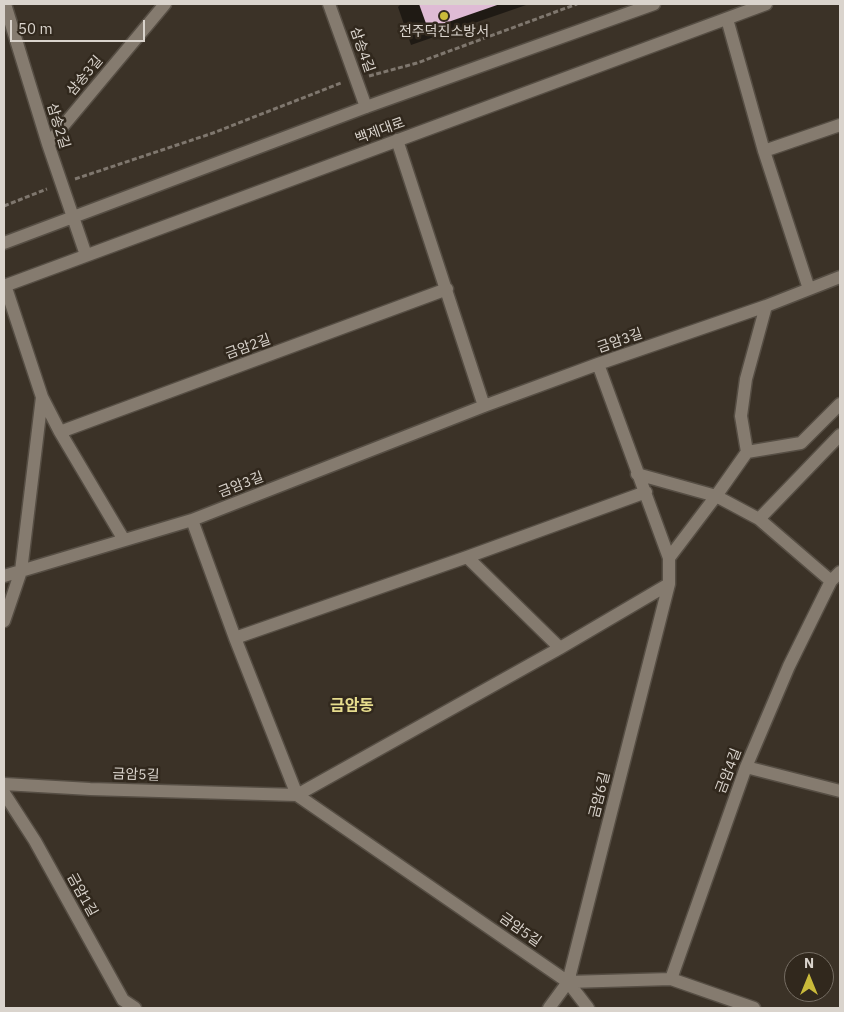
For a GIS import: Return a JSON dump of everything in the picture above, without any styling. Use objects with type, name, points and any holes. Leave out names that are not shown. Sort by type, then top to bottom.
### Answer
[{"type":"street","name":"삼송2길","points":[[5,4],[48,144],[86,255]]},
{"type":"street","name":"삼송3길","points":[[48,144],[165,4]]},
{"type":"street","name":"삼송4길","points":[[329,4],[366,107]]},
{"type":"street","name":"백제대로","points":[[4,243],[366,107],[654,4]]},
{"type":"street","name":"백제대로","points":[[4,286],[766,4]]},
{"type":"street","points":[[727,19],[764,151],[809,288]]},
{"type":"street","points":[[764,151],[840,125]]},
{"type":"street","points":[[397,140],[484,406]]},
{"type":"street","name":"금암3길","points":[[4,576],[192,520],[484,406],[766,306],[840,277]]},
{"type":"street","points":[[4,286],[42,397],[60,432],[124,540]]},
{"type":"street","name":"금암2길","points":[[60,432],[446,289]]},
{"type":"street","points":[[669,558],[747,452],[741,416],[746,379],[766,306]]},
{"type":"street","name":"금암6길","points":[[549,1008],[568,982],[669,584],[669,558],[598,364]]},
{"type":"street","points":[[4,621],[21,571],[42,397]]},
{"type":"street","points":[[747,452],[802,443],[840,404]]},
{"type":"street","points":[[759,519],[840,435]]},
{"type":"street","points":[[638,474],[716,496]]},
{"type":"street","points":[[235,638],[646,492]]},
{"type":"street","name":"금암4길","points":[[671,979],[746,766],[789,666],[836,576],[759,519],[716,496]]},
{"type":"street","points":[[192,520],[235,638],[297,795],[560,648],[669,584]]},
{"type":"street","points":[[467,557],[560,648]]},
{"type":"street","points":[[746,766],[840,791]]},
{"type":"street","name":"금암5길","points":[[4,784],[90,789],[297,795],[568,982],[588,1008]]},
{"type":"street","name":"금암1길","points":[[4,793],[35,841],[123,1000],[135,1008]]},
{"type":"street","points":[[568,982],[671,979],[754,1008]]},
{"type":"path","points":[[372,75],[417,63],[577,4]]},
{"type":"path","points":[[86,175],[212,133],[339,84]]},
{"type":"path","points":[[4,206],[43,191]]},
{"type":"building","name":"전주덕진소방서","points":[[419,4],[500,4],[428,29]]},
{"type":"place","name":"전주덕진소방서","points":[[444,16]]},
{"type":"district","name":"금암동","points":[[352,706]]}]
